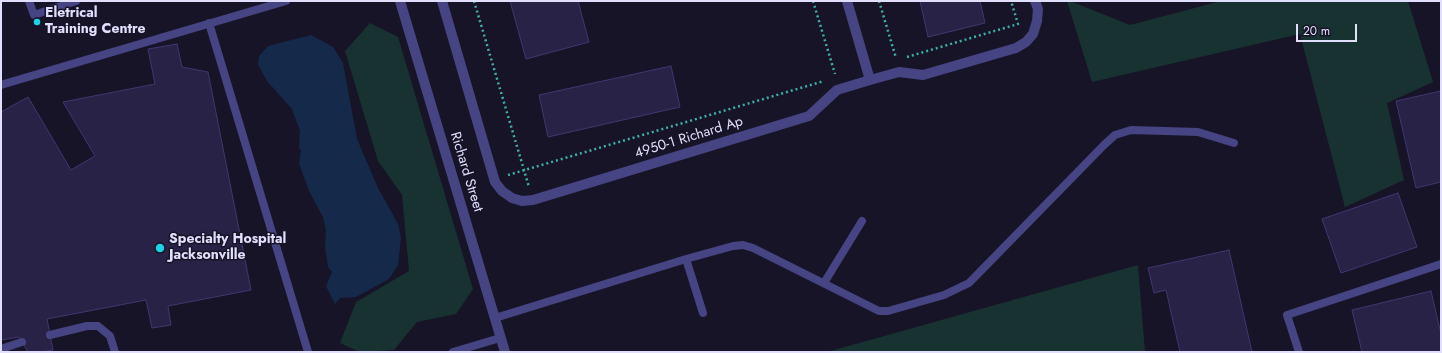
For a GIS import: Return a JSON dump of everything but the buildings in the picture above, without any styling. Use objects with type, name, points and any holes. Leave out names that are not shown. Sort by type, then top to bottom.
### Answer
[{"type":"street","name":"Richard Street","points":[[400,1],[505,352]]},
{"type":"street","name":"4950-1 Richard Ap","points":[[442,1],[494,180],[502,191],[512,198],[522,201],[534,200],[809,116],[837,90],[899,72],[923,75],[1016,48],[1026,42],[1033,34],[1037,21],[1038,9],[1035,1]]},
{"type":"street","points":[[847,1],[870,80]]},
{"type":"lane","points":[[29,1],[34,15],[76,1]]},
{"type":"lane","points":[[1,85],[286,1]]},
{"type":"lane","points":[[209,23],[308,352]]},
{"type":"lane","points":[[495,318],[686,259],[733,246],[743,245],[753,248],[878,311],[888,311],[944,295],[970,283],[1115,135],[1131,130],[1198,132],[1234,143]]},
{"type":"lane","points":[[824,283],[862,221]]},
{"type":"lane","points":[[686,259],[703,313]]},
{"type":"lane","points":[[1299,352],[1287,315],[1441,264]]},
{"type":"lane","points":[[50,335],[87,326],[98,326],[110,336],[115,352]]},
{"type":"lane","points":[[453,352],[500,338]]},
{"type":"lane","points":[[1,349],[22,342]]},
{"type":"path","points":[[474,1],[534,200]]},
{"type":"path","points":[[813,1],[836,78]]},
{"type":"path","points":[[879,1],[896,60]]},
{"type":"path","points":[[904,58],[1018,24],[1012,1]]},
{"type":"path","points":[[494,180],[829,80]]},
{"type":"green space","points":[[1067,1],[1130,25],[1221,1],[1408,1],[1433,82],[1387,103],[1404,180],[1345,207],[1300,34],[1092,82]]},
{"type":"green space","points":[[370,23],[398,37],[473,289],[456,314],[417,322],[394,350],[360,352],[340,343],[356,302],[409,271],[402,195],[378,161],[345,51]]},
{"type":"green space","points":[[1138,265],[1145,352],[827,352]]},
{"type":"water","points":[[311,35],[333,47],[343,63],[357,139],[378,188],[398,224],[401,238],[398,265],[389,279],[356,297],[340,298],[335,304],[326,286],[332,272],[328,267],[325,247],[326,230],[323,217],[309,191],[299,163],[301,151],[299,147],[300,131],[292,109],[267,81],[258,64],[259,56],[268,46]]},
{"type":"place","name":"Eletrical Training Centre","points":[[37,22]]},
{"type":"place","name":"Specialty Hospital Jacksonville","points":[[160,248]]}]
